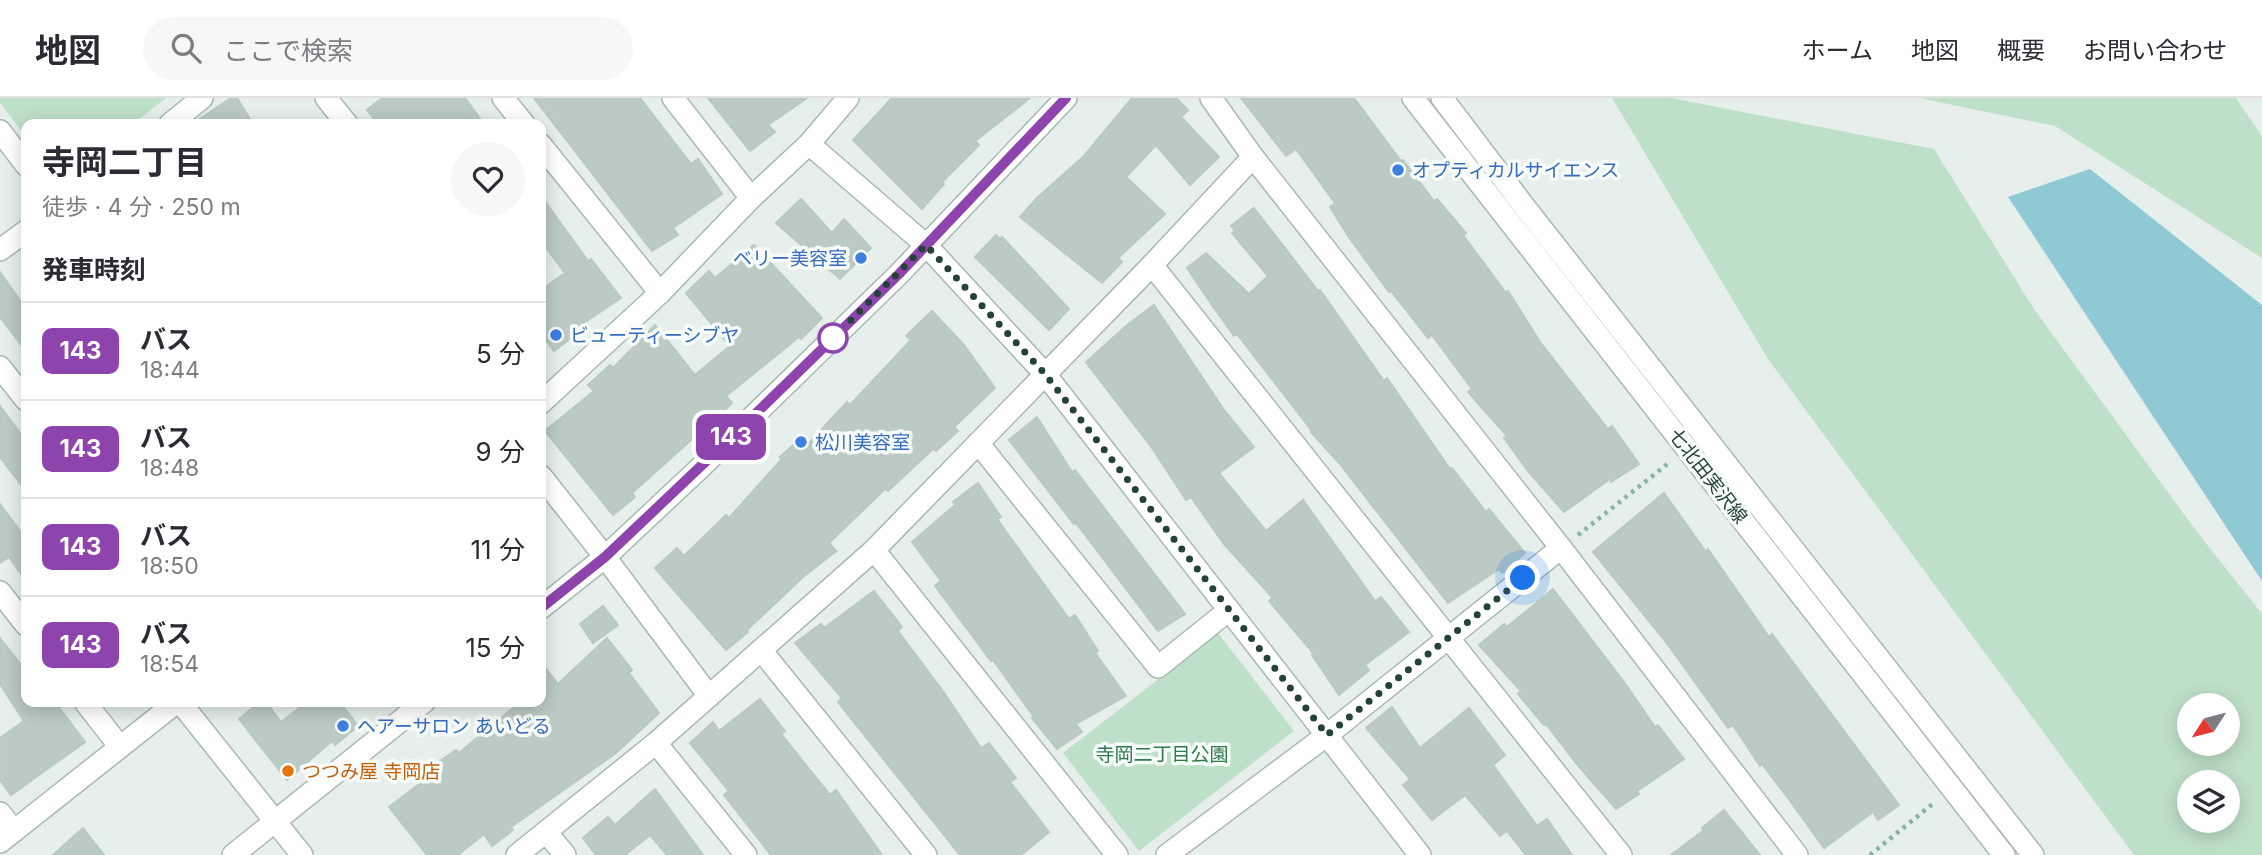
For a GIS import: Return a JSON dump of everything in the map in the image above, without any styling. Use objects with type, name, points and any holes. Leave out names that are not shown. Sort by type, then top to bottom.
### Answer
[{"type":"street","points":[[177,119],[202,98]]},
{"type":"street","points":[[326,98],[343,119]]},
{"type":"street","points":[[503,98],[520,119]]},
{"type":"street","points":[[673,98],[751,198]]},
{"type":"street","points":[[546,388],[660,293],[751,198],[809,144],[848,98]]},
{"type":"street","points":[[546,604],[605,557],[710,458],[926,245],[1066,98]]},
{"type":"street","points":[[1211,98],[1253,157],[1561,548],[1797,855]]},
{"type":"street","name":"七北田実沢線","points":[[1413,98],[2004,855]]},
{"type":"street","points":[[1442,98],[2033,855]]},
{"type":"street","points":[[0,131],[21,158]]},
{"type":"street","points":[[809,144],[926,245],[1045,374],[1420,855]]},
{"type":"street","points":[[546,151],[660,293]]},
{"type":"street","points":[[517,855],[656,743],[874,550],[1152,265],[1253,157]]},
{"type":"street","points":[[0,250],[21,235]]},
{"type":"street","points":[[1152,265],[1621,855]]},
{"type":"street","points":[[0,367],[21,394]]},
{"type":"street","points":[[978,443],[1158,667],[1229,610]]},
{"type":"street","points":[[546,482],[709,696]]},
{"type":"street","points":[[1167,855],[1327,735],[1561,548]]},
{"type":"street","points":[[874,550],[1117,855]]},
{"type":"street","points":[[0,592],[21,619]]},
{"type":"street","points":[[761,650],[926,855]]},
{"type":"street","points":[[89,707],[120,747]]},
{"type":"street","points":[[0,813],[7,837],[172,707]]},
{"type":"street","points":[[182,707],[302,855]]},
{"type":"street","points":[[233,855],[418,707]]},
{"type":"street","points":[[656,743],[746,855]]},
{"type":"street","points":[[546,832],[565,855]]},
{"type":"path","points":[[1561,548],[1672,461]]},
{"type":"path","points":[[1870,855],[1936,802]]},
{"type":"green space","points":[[0,98],[166,98],[139,119],[21,119],[21,130],[0,103]]},
{"type":"green space","points":[[1612,98],[1671,98],[1934,149],[2034,309],[2197,532],[2262,614],[2262,855],[2134,855],[1768,359]]},
{"type":"green space","points":[[1919,98],[2236,98],[2262,136],[2262,258],[2055,126]]},
{"type":"green space","name":"寺岡二丁目公園","points":[[1218,633],[1294,731],[1139,851],[1063,753]]},
{"type":"water","points":[[2090,169],[2262,305],[2262,581],[2008,197]]},
{"type":"building","points":[[231,98],[237,98],[250,119],[200,119]]},
{"type":"building","points":[[382,98],[465,98],[480,119],[374,119],[367,110]]},
{"type":"building","points":[[534,98],[640,98],[691,164],[698,159],[722,194],[673,228],[678,235],[652,251]]},
{"type":"building","points":[[708,98],[807,98],[768,125],[775,132],[750,151]]},
{"type":"building","points":[[892,98],[1030,98],[975,141],[979,145],[942,182],[944,184],[922,209],[853,140]]},
{"type":"building","points":[[1132,98],[1176,98],[1188,110],[1181,117],[1219,157],[1190,185],[1156,145],[1126,177],[1165,214],[1118,258],[1122,262],[1102,283],[1020,217],[1084,156]]},
{"type":"building","points":[[1241,98],[1354,98],[1434,201],[1437,199],[1466,233],[1463,235],[1506,293],[1508,291],[1540,342],[1608,429],[1612,426],[1639,464],[1611,482],[1610,479],[1564,512],[1528,471],[1504,438],[1507,436],[1468,392],[1472,389],[1432,335],[1428,338],[1391,291],[1389,292],[1348,236],[1330,207],[1335,203],[1296,149],[1286,156]]},
{"type":"building","points":[[801,199],[832,233],[844,219],[871,248],[840,279],[776,223]]},
{"type":"building","points":[[546,203],[588,261],[591,259],[621,298],[576,328],[579,332],[554,351],[546,341],[546,286],[565,273],[546,248]]},
{"type":"building","points":[[1254,208],[1318,291],[1320,290],[1384,381],[1387,378],[1450,469],[1452,468],[1486,512],[1489,509],[1525,553],[1502,573],[1499,569],[1448,603],[1212,305],[1187,268],[1206,253],[1249,294],[1268,276],[1232,233],[1235,231],[1231,226]]},
{"type":"building","points":[[996,235],[1000,239],[1002,237],[1069,309],[1049,330],[975,257]]},
{"type":"building","points":[[754,245],[822,318],[801,339],[799,337],[726,396],[732,403],[632,493],[635,497],[613,515],[546,430],[594,391],[588,385],[610,365],[613,368],[655,325],[695,375],[730,346],[686,293],[709,271],[715,278]]},
{"type":"building","points":[[0,272],[21,302],[21,344],[0,317]]},
{"type":"building","points":[[1154,305],[1224,410],[1254,447],[1219,473],[1266,531],[1303,500],[1375,601],[1381,597],[1409,632],[1365,665],[1369,670],[1339,695],[1312,655],[1314,654],[1269,601],[1273,598],[1224,544],[1191,497],[1186,500],[1152,448],[1086,362]]},
{"type":"building","points":[[932,311],[963,344],[995,388],[954,427],[958,431],[936,451],[933,449],[888,491],[885,489],[829,543],[836,551],[803,577],[726,650],[655,568],[677,548],[684,556],[726,515],[729,518],[782,459],[780,457],[803,436],[809,443],[847,402],[850,405],[911,340],[906,336]]},
{"type":"building","points":[[0,406],[21,434],[21,484],[0,457]]},
{"type":"building","points":[[1037,417],[1072,472],[1075,470],[1185,614],[1158,631],[1009,440]]},
{"type":"building","points":[[978,483],[1001,517],[997,519],[1069,619],[1075,615],[1098,651],[1095,653],[1126,696],[1076,724],[1082,732],[1057,749],[935,586],[941,581],[912,542],[955,505],[953,502]]},
{"type":"building","points":[[1664,493],[1706,552],[1708,549],[1769,637],[1772,634],[1899,805],[1878,820],[1873,812],[1824,848],[1762,764],[1760,766],[1733,725],[1728,728],[1666,642],[1593,552]]},
{"type":"building","points":[[0,504],[21,532],[21,574],[9,557],[0,563]]},
{"type":"building","points":[[1553,589],[1655,727],[1658,725],[1684,759],[1616,809],[1518,694],[1521,691],[1479,645],[1504,624],[1507,627]]},
{"type":"building","points":[[874,591],[902,627],[898,631],[981,748],[989,743],[1016,778],[1010,782],[1049,832],[1021,855],[960,855],[838,702],[842,698],[795,643],[821,624],[824,628]]},
{"type":"building","points":[[603,606],[618,625],[593,643],[580,624]]},
{"type":"building","points":[[0,638],[21,665],[21,707],[59,707],[85,742],[11,795],[0,780],[0,738],[24,721],[0,684]]},
{"type":"building","points":[[607,638],[632,670],[629,673],[659,713],[616,753],[511,827],[513,830],[492,846],[484,834],[458,855],[427,855],[389,807],[434,773],[430,768],[456,750],[459,753],[514,707],[546,707],[546,668],[558,684]]},
{"type":"building","points":[[760,699],[785,731],[781,734],[830,795],[836,790],[882,855],[771,855],[724,795],[729,791],[690,743],[713,722],[719,731]]},
{"type":"building","points":[[254,707],[270,707],[281,722],[300,707],[344,707],[358,726],[335,745],[332,741],[287,780],[239,719]]},
{"type":"building","points":[[1392,707],[1420,748],[1469,708],[1505,755],[1493,765],[1537,826],[1547,819],[1572,855],[1526,855],[1507,831],[1500,836],[1465,795],[1432,820],[1403,785],[1410,779],[1366,728]]},
{"type":"building","points":[[655,789],[703,855],[667,855],[650,835],[625,855],[596,855],[583,838],[608,817],[615,825]]},
{"type":"building","points":[[1724,810],[1760,855],[1671,855],[1704,830],[1702,828]]},
{"type":"building","points":[[83,828],[104,855],[53,855]]},
{"type":"bus line","name":"143","points":[[546,604],[605,557],[700,468],[899,274],[1066,98]]},
{"type":"place","name":"オプティカルサイエンス","points":[[1398,170]]},
{"type":"place","name":"ベリー美容室","points":[[861,258]]},
{"type":"place","name":"ビューティーシブヤ","points":[[556,335]]},
{"type":"place","name":"松川美容室","points":[[801,442]]},
{"type":"place","name":"ヘアーサロン あいどる","points":[[343,726]]},
{"type":"place","name":"つつみ屋 寺岡店","points":[[288,771]]},
{"type":"route","points":[[833,338],[926,245],[1045,374],[1327,735],[1523,578]]}]
